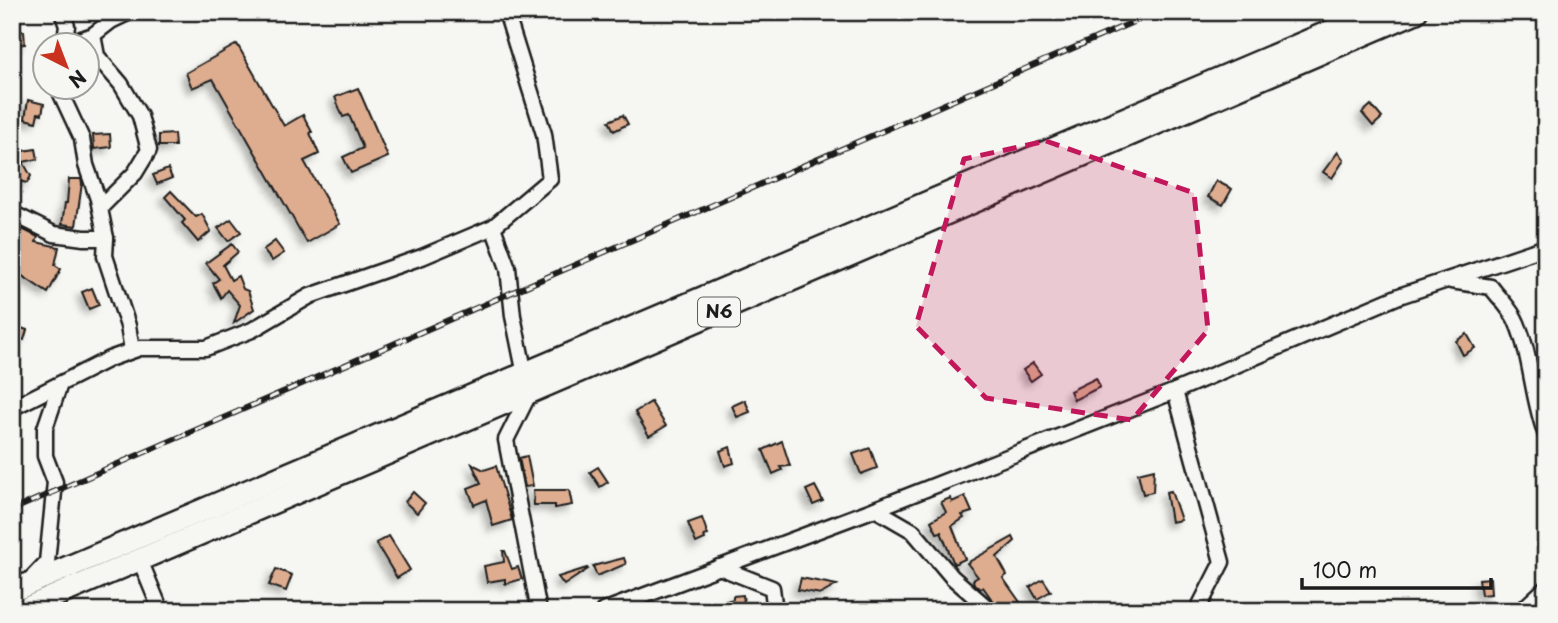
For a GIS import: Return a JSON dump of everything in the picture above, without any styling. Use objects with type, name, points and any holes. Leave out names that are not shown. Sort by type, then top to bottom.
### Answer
[{"type":"highway","name":"N6","points":[[25,601],[1376,12]]},
{"type":"highway","name":"N6","points":[[25,601],[140,560],[528,383],[1416,12]]},
{"type":"street","points":[[62,12],[67,26],[66,32]]},
{"type":"street","points":[[97,32],[111,21],[130,12]]},
{"type":"street","points":[[13,407],[132,350],[206,348],[252,330],[310,296],[422,257],[493,228],[550,179],[544,134],[506,12]]},
{"type":"street","points":[[100,208],[135,173],[149,150],[140,116],[121,84],[102,63]]},
{"type":"street","points":[[65,102],[82,139],[86,165],[106,237],[105,256],[128,326],[132,350]]},
{"type":"street","points":[[12,213],[54,234],[84,238],[106,237]]},
{"type":"street","points":[[493,228],[508,268],[513,316],[528,383],[506,440],[539,611]]},
{"type":"street","points":[[603,611],[875,509],[1175,391],[1399,296],[1546,247]]},
{"type":"street","points":[[1447,280],[1491,287],[1517,321],[1546,435]]},
{"type":"street","points":[[25,601],[47,562],[55,482],[45,456],[45,428],[60,384]]},
{"type":"street","points":[[1175,391],[1222,562],[1197,611]]},
{"type":"street","points":[[875,509],[913,531],[952,578],[991,611]]},
{"type":"street","points":[[140,560],[161,611]]},
{"type":"street","points":[[719,567],[772,588],[775,611]]},
{"type":"street","points":[[1521,611],[1546,588]]},
{"type":"highlighted area","points":[[1046,141],[1194,193],[1208,330],[1132,420],[986,398],[916,326],[964,159]]},
{"type":"building","points":[[24,31],[25,44],[13,45],[12,32]]},
{"type":"building","points":[[237,44],[284,126],[303,115],[312,132],[310,133],[319,154],[304,161],[340,224],[307,243],[213,79],[192,88],[186,73]]},
{"type":"building","points":[[358,88],[388,157],[351,173],[343,157],[363,148],[349,115],[343,117],[335,97]]},
{"type":"building","points":[[28,100],[44,104],[42,114],[38,113],[36,122],[25,119]]},
{"type":"building","points":[[1371,105],[1382,118],[1373,126],[1362,113]]},
{"type":"building","points":[[623,115],[628,124],[614,131],[609,121]]},
{"type":"building","points":[[110,134],[111,147],[94,149],[93,135]]},
{"type":"building","points":[[174,134],[175,146],[159,146],[159,135]]},
{"type":"building","points":[[12,144],[17,152],[36,149],[38,159],[23,162],[31,176],[27,183],[19,181],[20,168],[12,165]]},
{"type":"building","points":[[1338,152],[1344,160],[1332,178],[1323,172]]},
{"type":"building","points":[[168,169],[172,178],[157,184],[153,175]]},
{"type":"building","points":[[69,179],[81,179],[82,183],[76,226],[62,224]]},
{"type":"building","points":[[1216,181],[1232,189],[1223,205],[1208,197]]},
{"type":"building","points":[[171,191],[196,217],[202,214],[211,231],[198,242],[182,223],[185,220],[165,197]]},
{"type":"building","points":[[231,219],[241,232],[228,241],[218,228]]},
{"type":"building","points":[[14,225],[38,237],[36,242],[59,247],[55,265],[61,269],[48,293],[12,269]]},
{"type":"building","points":[[275,241],[284,253],[272,261],[263,250]]},
{"type":"building","points":[[232,244],[238,252],[223,265],[231,280],[238,276],[243,289],[248,291],[254,309],[234,323],[240,305],[227,290],[221,298],[213,283],[219,279],[206,263]]},
{"type":"building","points":[[92,288],[99,305],[89,309],[82,292]]},
{"type":"building","points":[[12,325],[27,330],[24,340],[12,336]]},
{"type":"building","points":[[1467,334],[1475,348],[1463,355],[1456,341]]},
{"type":"building","points":[[1033,363],[1041,374],[1031,381],[1023,370]]},
{"type":"building","points":[[1096,378],[1100,387],[1074,400],[1070,391]]},
{"type":"building","points":[[745,400],[750,412],[737,417],[732,406]]},
{"type":"building","points":[[651,402],[666,426],[649,436],[635,412]]},
{"type":"building","points":[[782,441],[790,466],[780,467],[782,470],[773,474],[763,450]]},
{"type":"building","points":[[730,447],[734,463],[725,466],[720,451]]},
{"type":"building","points":[[870,448],[877,468],[861,474],[853,454]]},
{"type":"building","points":[[527,456],[533,486],[525,487],[519,458]]},
{"type":"building","points":[[472,464],[484,470],[496,466],[512,520],[493,526],[486,500],[474,505],[468,488],[481,483]]},
{"type":"building","points":[[598,467],[608,482],[600,487],[590,472]]},
{"type":"building","points":[[1154,469],[1153,492],[1143,494],[1138,473]]},
{"type":"building","points":[[815,486],[823,501],[813,505],[806,490]]},
{"type":"building","points":[[533,490],[569,490],[572,505],[555,508],[555,505],[534,505]]},
{"type":"building","points":[[1171,491],[1181,520],[1171,522],[1166,492]]},
{"type":"building","points":[[413,492],[425,503],[417,513],[405,502]]},
{"type":"building","points":[[965,496],[972,512],[962,515],[964,518],[952,526],[965,559],[954,564],[941,532],[937,533],[931,521],[946,512],[941,502],[950,498],[952,502]]},
{"type":"building","points":[[702,518],[708,535],[696,543],[688,523]]},
{"type":"building","points":[[389,536],[410,570],[397,578],[376,543]]},
{"type":"building","points":[[1013,537],[1015,541],[997,557],[1007,575],[1003,578],[1020,602],[1007,611],[1000,611],[983,587],[980,589],[974,584],[973,580],[978,577],[967,563]]},
{"type":"building","points":[[503,551],[512,569],[518,567],[522,579],[505,584],[505,579],[487,582],[484,566],[504,562]]},
{"type":"building","points":[[624,558],[626,564],[597,576],[593,566]]},
{"type":"building","points":[[587,568],[564,585],[558,577]]},
{"type":"building","points":[[276,569],[292,575],[286,591],[269,585]]},
{"type":"building","points":[[801,578],[837,585],[821,594],[798,590]]},
{"type":"building","points":[[1490,578],[1491,594],[1481,595],[1479,579]]},
{"type":"building","points":[[1043,579],[1051,591],[1037,599],[1030,587]]},
{"type":"building","points":[[743,595],[745,611],[703,611],[733,599],[733,596]]},
{"type":"railway","points":[[12,510],[1156,12]]}]
